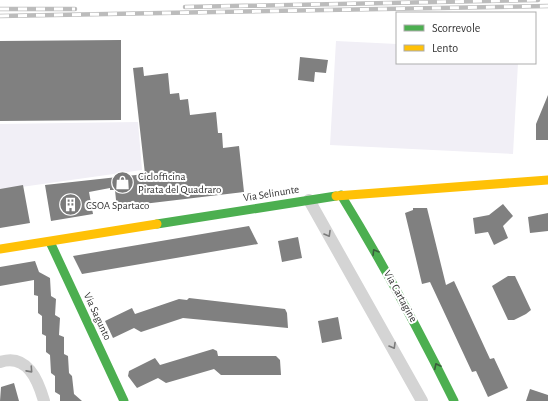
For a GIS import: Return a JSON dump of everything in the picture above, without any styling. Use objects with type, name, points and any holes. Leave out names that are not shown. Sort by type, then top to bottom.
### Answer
[{"type":"street","name":"Via Selinunte","points":[[0,249],[341,195],[548,180]]},
{"type":"street","name":"Via Cartagine","points":[[341,195],[382,263],[418,328],[454,401]]},
{"type":"street","points":[[309,200],[422,401]]},
{"type":"street","name":"Via Sagunto","points":[[50,242],[124,401]]},
{"type":"street","points":[[0,362],[8,359],[26,365],[36,377],[44,401]]},
{"type":"shaded area","points":[[336,41],[396,44],[396,64],[518,64],[513,154],[330,145]]},
{"type":"shaded area","points":[[138,122],[142,170],[0,190],[0,124]]},
{"type":"building","points":[[121,40],[121,120],[0,121],[0,41]]},
{"type":"building","points":[[300,57],[328,60],[326,73],[315,72],[314,82],[298,80]]},
{"type":"building","points":[[143,67],[144,76],[168,73],[170,94],[179,93],[180,100],[188,99],[190,115],[216,112],[218,133],[222,133],[223,148],[239,146],[244,192],[143,204],[144,208],[117,210],[115,190],[110,190],[110,188],[89,192],[93,214],[51,221],[45,185],[145,174],[133,68]]},
{"type":"building","points":[[548,95],[548,140],[536,140],[536,124]]},
{"type":"building","points":[[23,185],[30,223],[0,228],[0,189]]},
{"type":"building","points":[[503,204],[513,216],[503,226],[508,238],[494,245],[488,232],[475,234],[473,218],[489,215]]},
{"type":"building","points":[[413,208],[427,208],[446,285],[454,281],[490,359],[494,358],[508,388],[488,397],[476,371],[472,372],[430,282],[422,284],[405,213],[413,210]]},
{"type":"building","points":[[548,213],[548,231],[530,233],[528,217]]},
{"type":"building","points":[[249,226],[258,244],[82,274],[73,256]]},
{"type":"building","points":[[298,237],[302,258],[282,262],[278,241]]},
{"type":"building","points":[[35,261],[39,272],[50,278],[51,296],[56,299],[55,315],[60,318],[59,335],[64,337],[64,354],[68,356],[69,373],[72,376],[74,394],[82,401],[60,401],[60,395],[55,392],[55,376],[51,373],[50,355],[46,352],[46,336],[42,334],[42,316],[38,313],[38,296],[34,295],[34,280],[0,286],[0,267]]},
{"type":"building","points":[[508,276],[515,276],[531,310],[514,320],[508,320],[492,286]]},
{"type":"building","points":[[189,298],[285,309],[287,313],[288,328],[183,318],[141,332],[134,328],[113,338],[105,321],[132,308],[135,314],[179,299],[187,300]]},
{"type":"building","points":[[338,317],[342,339],[322,343],[318,321]]},
{"type":"building","points":[[213,349],[217,351],[218,356],[276,356],[280,360],[281,375],[221,375],[214,369],[166,383],[158,378],[137,388],[128,376],[129,371],[155,358],[160,365]]},
{"type":"building","points":[[14,383],[19,401],[0,401],[1,387]]},
{"type":"building","points":[[530,389],[548,395],[548,401],[526,401]]},
{"type":"railway","points":[[185,7],[538,0]]},
{"type":"railway","points":[[0,16],[548,6]]},
{"type":"railway","points":[[0,9],[75,9]]},
{"type":"traffic: fast","points":[[341,195],[400,296],[454,401]]},
{"type":"traffic: fast","points":[[157,224],[336,196]]},
{"type":"traffic: fast","points":[[50,242],[124,401]]},
{"type":"traffic: slow","points":[[336,196],[548,180]]},
{"type":"traffic: slow","points":[[0,249],[157,224]]},
{"type":"place","name":"Ciclofficina Pirata del Quadraro","points":[[122,182]]},
{"type":"place","name":"CSOA Spartaco","points":[[70,205]]}]
